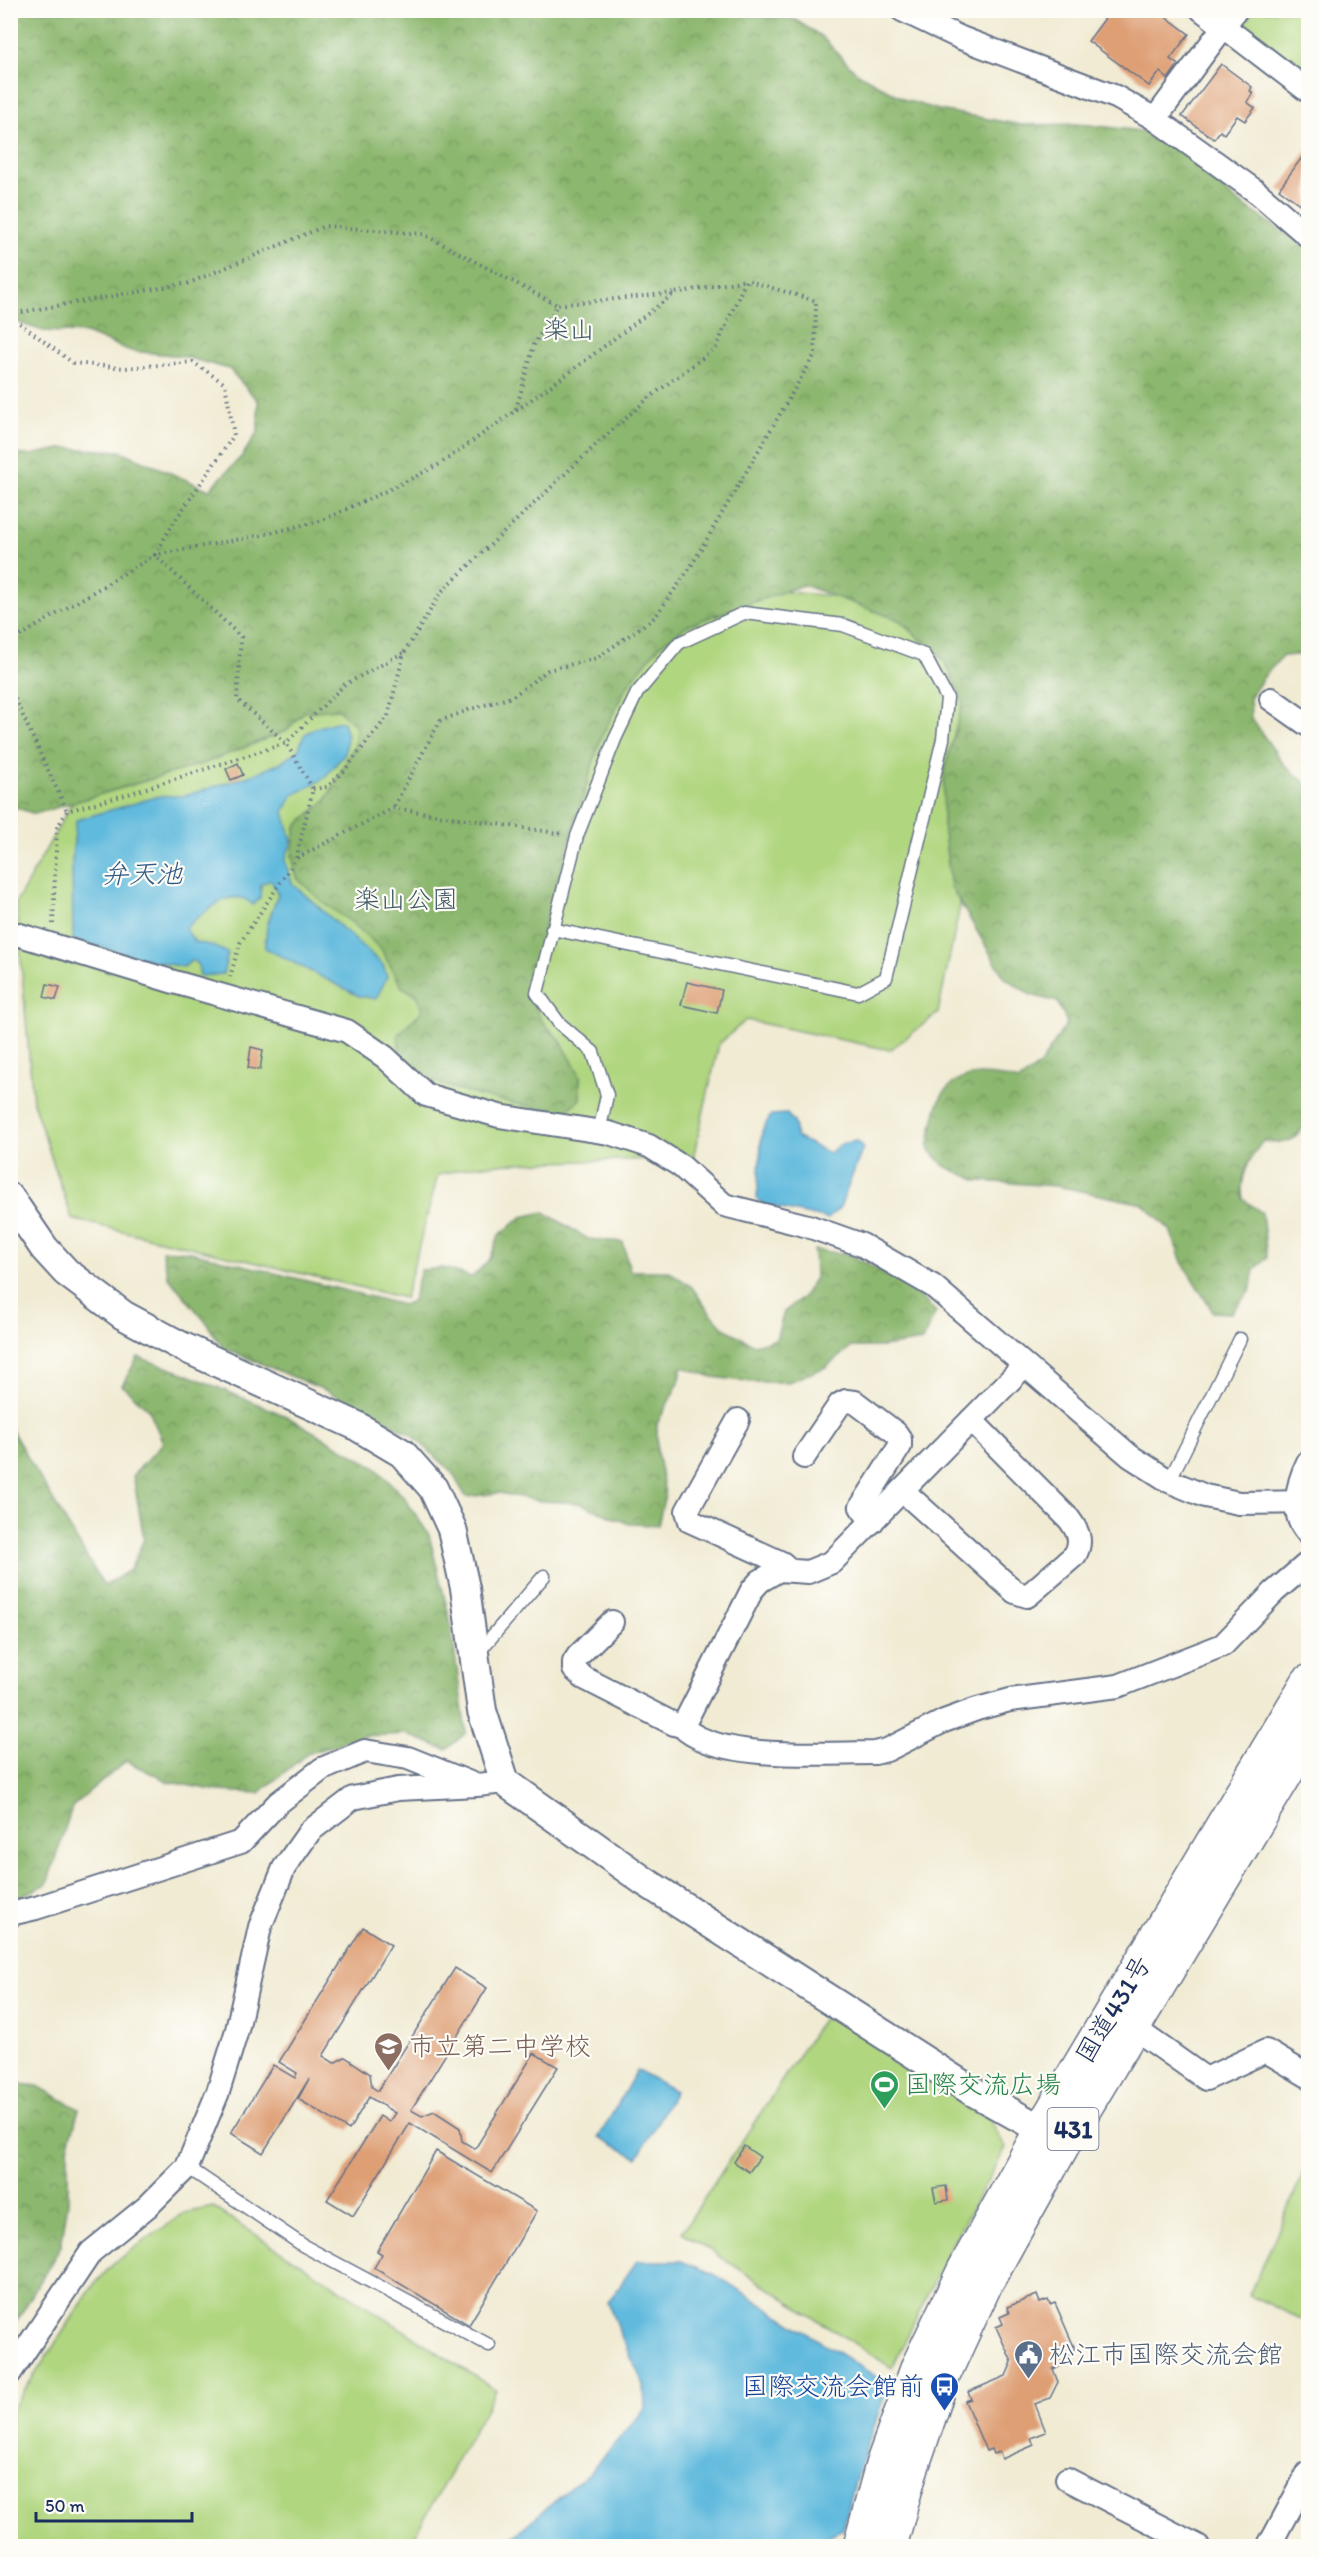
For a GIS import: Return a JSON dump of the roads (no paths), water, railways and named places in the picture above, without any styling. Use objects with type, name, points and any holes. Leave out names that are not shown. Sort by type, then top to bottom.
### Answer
[{"type":"highway","name":"国道431号","points":[[891,2547],[910,2473],[944,2374],[1053,2136],[1308,1682]]},
{"type":"highway","name":"国道431号","points":[[860,2547],[882,2465],[918,2366],[964,2270],[1053,2136],[1134,2028],[1308,1737]]},
{"type":"street","points":[[902,10],[961,38],[1116,97],[1155,119],[1257,193],[1308,236]]},
{"type":"street","points":[[1202,10],[1230,19],[1308,91]]},
{"type":"street","points":[[1155,119],[1230,19]]},
{"type":"street","points":[[1271,699],[1308,725]]},
{"type":"street","points":[[10,932],[347,1031],[385,1057],[426,1095],[499,1116],[599,1132],[649,1146],[681,1166],[724,1205],[808,1226],[862,1245],[933,1286],[1130,1456],[1169,1481],[1205,1496],[1239,1503],[1303,1502]]},
{"type":"street","points":[[10,1198],[44,1248],[66,1272],[123,1315],[181,1346],[355,1425],[402,1453],[433,1488],[452,1529],[465,1588],[491,1784]]},
{"type":"street","points":[[685,1727],[752,1590],[760,1581],[779,1570],[808,1572],[832,1562],[1024,1366]]},
{"type":"street","points":[[804,1457],[840,1404],[846,1401],[855,1402],[896,1433],[900,1439],[900,1446],[861,1507],[872,1522]]},
{"type":"street","points":[[738,1420],[687,1511],[687,1516],[690,1521],[782,1563],[790,1570]]},
{"type":"street","points":[[903,1491],[1021,1595],[1031,1593],[1075,1555],[1079,1547],[1078,1532],[1069,1519],[971,1420]]},
{"type":"street","points":[[1308,1462],[1298,1482],[1303,1502],[1302,1527],[1308,1533]]},
{"type":"street","points":[[612,1622],[578,1656],[574,1662],[574,1669],[584,1678],[674,1724],[685,1727],[691,1734],[713,1743],[750,1750],[874,1753],[887,1750],[944,1722],[977,1709],[1010,1700],[1118,1686],[1223,1645],[1274,1592],[1308,1563]]},
{"type":"street","points":[[10,1914],[36,1908],[241,1842],[278,1803],[322,1769],[365,1751],[408,1758],[491,1784],[972,2091],[1053,2136]]},
{"type":"street","points":[[10,2373],[90,2252],[148,2206],[187,2167],[221,2081],[237,2030],[260,1928],[284,1868],[310,1832],[353,1798],[398,1789],[491,1784]]},
{"type":"street","points":[[1134,2028],[1206,2079],[1266,2051],[1308,2076]]},
{"type":"street","points":[[1269,2547],[1308,2477]]},
{"type":"street","points":[[1067,2480],[1198,2547]]},
{"type":"lane","points":[[552,929],[858,993],[886,978],[943,739],[947,698],[924,655],[843,625],[744,613],[679,643],[637,693],[615,739],[577,836],[552,929],[537,993],[559,1023],[593,1052],[607,1095],[599,1132]]},
{"type":"lane","points":[[1169,1481],[1240,1340]]},
{"type":"lane","points":[[475,1657],[544,1576]]},
{"type":"lane","points":[[187,2167],[304,2246],[489,2345]]},
{"type":"water","name":"弁天池","points":[[343,722],[347,736],[345,754],[323,779],[292,796],[284,812],[292,841],[285,860],[292,883],[383,965],[387,977],[376,999],[359,996],[265,948],[267,926],[278,894],[271,880],[261,884],[260,898],[253,905],[245,899],[236,897],[227,899],[209,909],[185,928],[195,942],[213,946],[228,953],[223,974],[200,976],[198,965],[192,960],[184,967],[73,940],[72,861],[76,820],[160,796],[184,796],[252,775],[278,764],[298,751],[304,735],[315,728]]},
{"type":"water","points":[[787,1114],[794,1122],[796,1137],[829,1153],[841,1144],[856,1141],[863,1148],[840,1207],[828,1219],[764,1205],[757,1199],[762,1131],[771,1115]]},
{"type":"water","points":[[637,2070],[675,2091],[637,2158],[599,2137]]},
{"type":"water","points":[[637,2261],[681,2261],[714,2274],[878,2378],[876,2380],[886,2392],[857,2475],[843,2529],[830,2535],[821,2546],[501,2546],[591,2471],[645,2409],[644,2386],[608,2302]]},
{"type":"place","name":"市立第二中学校","points":[[388,2072]]},
{"type":"place","name":"国際交流広場","points":[[884,2110]]},
{"type":"place","name":"松江市国際交流会館","points":[[1028,2380]]},
{"type":"place","name":"国際交流会館前","points":[[945,2412]]},
{"type":"park label","name":"楽山","points":[[569,329]]},
{"type":"park label","name":"楽山公園","points":[[406,899]]}]
